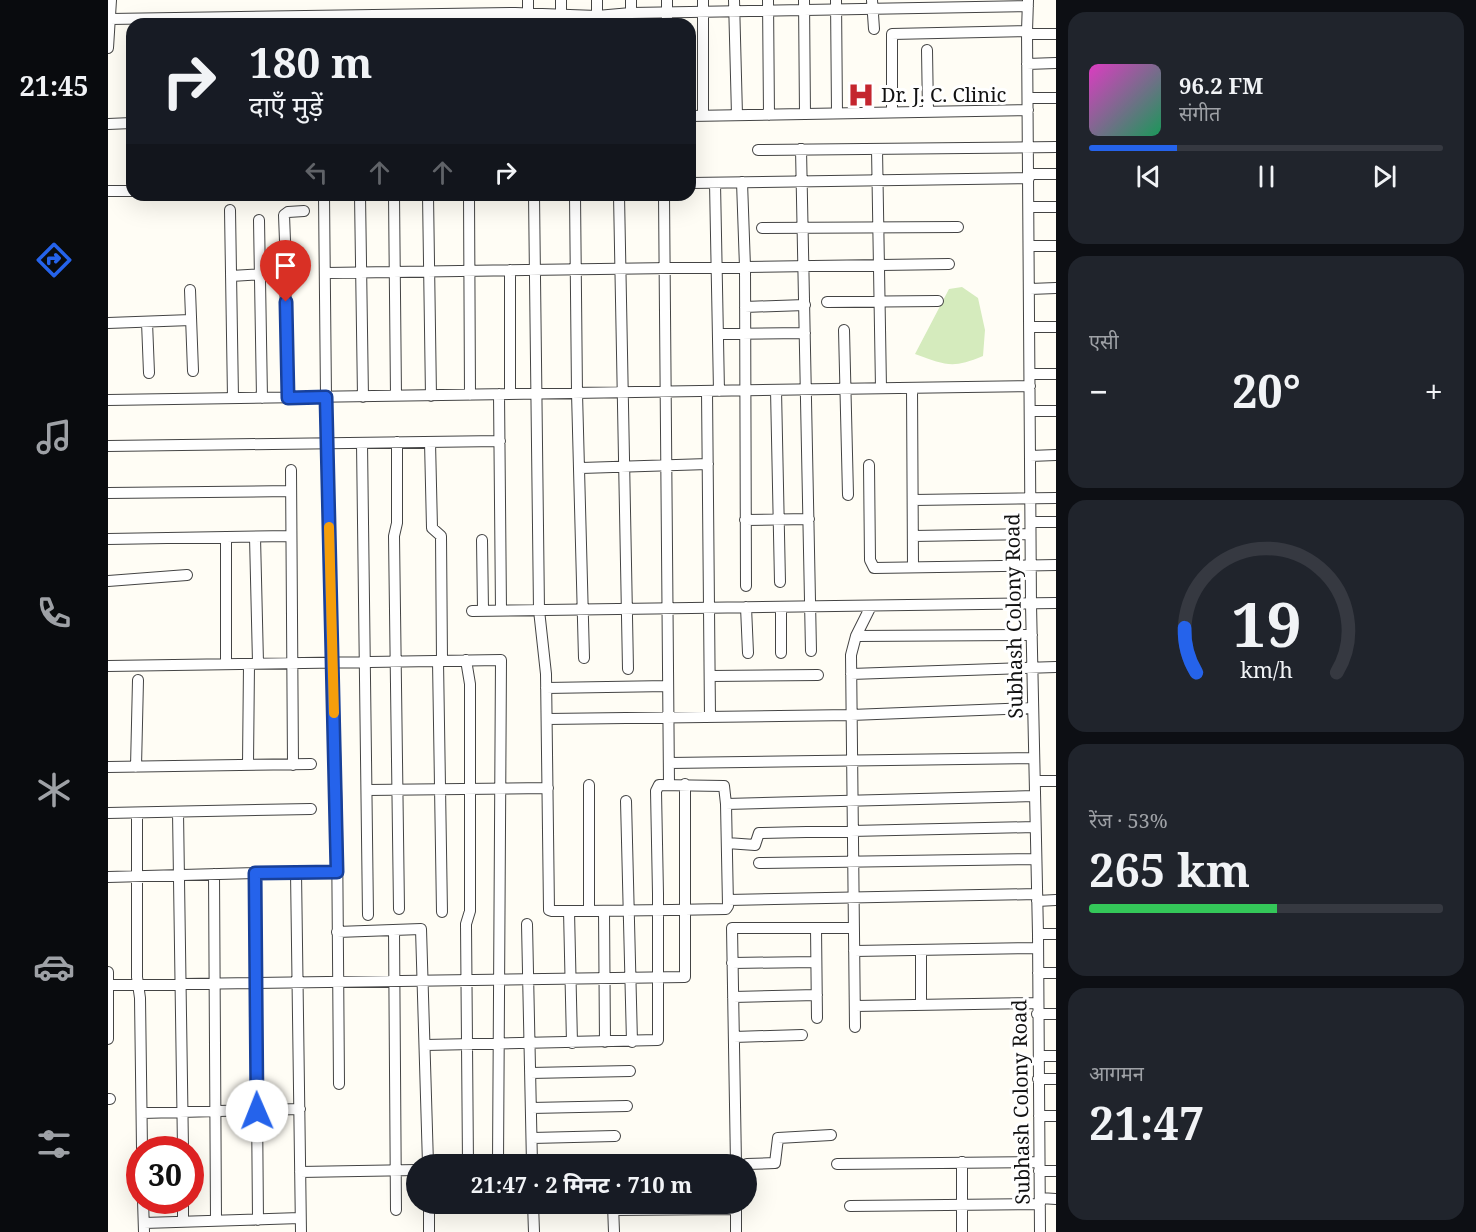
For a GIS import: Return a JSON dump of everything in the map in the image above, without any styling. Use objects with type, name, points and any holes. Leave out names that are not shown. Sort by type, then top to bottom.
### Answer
[{"type":"street","points":[[108,48],[111,0]]},
{"type":"street","points":[[528,0],[528,13]]},
{"type":"street","points":[[517,18],[528,13],[559,18],[561,0]]},
{"type":"street","points":[[597,0],[597,18]]},
{"type":"street","points":[[631,0],[631,18]]},
{"type":"street","points":[[667,0],[667,18],[703,12],[735,12],[768,6],[1028,3]]},
{"type":"street","points":[[703,0],[703,116]]},
{"type":"street","points":[[734,0],[737,115]]},
{"type":"street","name":"Subhash Colony Road","points":[[1028,3],[1030,534],[1038,934],[1040,1232]]},
{"type":"street","points":[[804,5],[805,114]]},
{"type":"street","points":[[836,5],[837,113]]},
{"type":"street","points":[[872,5],[874,29]]},
{"type":"street","points":[[768,6],[769,115]]},
{"type":"street","points":[[110,20],[126,20]]},
{"type":"street","points":[[892,112],[892,34],[1056,34]]},
{"type":"street","points":[[927,50],[927,112]]},
{"type":"street","points":[[1028,64],[1056,63]]},
{"type":"street","points":[[1028,98],[1056,98]]},
{"type":"street","points":[[696,116],[1028,110]]},
{"type":"street","points":[[108,124],[126,123]]},
{"type":"street","points":[[758,150],[1056,147]]},
{"type":"street","points":[[801,149],[812,651]]},
{"type":"street","points":[[877,149],[881,388]]},
{"type":"street","points":[[696,183],[1056,174]]},
{"type":"street","points":[[742,182],[745,267],[746,586]]},
{"type":"street","points":[[716,183],[719,391]]},
{"type":"street","points":[[108,191],[126,191]]},
{"type":"street","points":[[324,201],[339,1084]]},
{"type":"street","points":[[360,201],[363,397]]},
{"type":"street","points":[[394,201],[396,396]]},
{"type":"street","points":[[428,201],[431,396]]},
{"type":"street","points":[[469,201],[470,395]]},
{"type":"street","points":[[425,1045],[632,1042],[656,1041],[659,1038],[659,977],[658,910],[657,788],[659,785],[724,786],[728,900],[726,909],[686,910],[658,910],[628,910],[604,910],[552,911],[549,908],[546,688],[539,610],[534,201]]},
{"type":"street","points":[[575,201],[584,658]]},
{"type":"street","points":[[619,201],[628,669]]},
{"type":"street","points":[[664,201],[669,785]]},
{"type":"street","points":[[1029,207],[1056,207]]},
{"type":"street","points":[[230,210],[233,398]]},
{"type":"street","points":[[288,398],[284,215],[288,212],[304,211]]},
{"type":"street","points":[[260,220],[262,398]]},
{"type":"street","points":[[762,228],[958,227]]},
{"type":"street","points":[[1029,246],[1056,246]]},
{"type":"street","points":[[326,273],[949,264]]},
{"type":"street","points":[[501,610],[500,441],[505,394],[510,270]]},
{"type":"street","points":[[231,276],[284,274]]},
{"type":"street","points":[[1030,289],[1056,288]]},
{"type":"street","points":[[190,290],[193,371]]},
{"type":"street","points":[[827,302],[939,301]]},
{"type":"street","points":[[745,307],[805,305]]},
{"type":"street","points":[[108,323],[191,320]]},
{"type":"street","points":[[147,322],[149,373]]},
{"type":"street","points":[[1030,327],[1056,327]]},
{"type":"street","points":[[844,330],[848,495]]},
{"type":"street","points":[[718,334],[805,333]]},
{"type":"street","points":[[1030,374],[1056,374]]},
{"type":"street","points":[[108,400],[1030,386]]},
{"type":"street","points":[[912,388],[913,567]]},
{"type":"street","points":[[776,390],[780,582]]},
{"type":"street","points":[[707,391],[710,717]]},
{"type":"street","points":[[1030,411],[1056,411]]},
{"type":"street","points":[[108,446],[500,441]]},
{"type":"street","points":[[362,442],[368,915]]},
{"type":"street","points":[[397,442],[397,523],[394,536],[399,909]]},
{"type":"street","points":[[430,442],[432,528],[441,536],[442,912]]},
{"type":"street","points":[[1030,456],[1056,455]]},
{"type":"street","points":[[580,468],[708,464]]},
{"type":"street","points":[[869,465],[871,564],[874,568],[1056,565]]},
{"type":"street","points":[[291,470],[293,765]]},
{"type":"street","points":[[108,493],[291,491]]},
{"type":"street","points":[[913,500],[1056,498]]},
{"type":"street","points":[[745,520],[809,519]]},
{"type":"street","points":[[1030,522],[1056,522]]},
{"type":"street","points":[[913,536],[1030,534]]},
{"type":"street","points":[[108,539],[291,536]]},
{"type":"street","points":[[226,537],[226,664]]},
{"type":"street","points":[[248,765],[253,663],[255,537]]},
{"type":"street","points":[[482,540],[477,610],[1056,603]]},
{"type":"street","points":[[108,580],[187,575]]},
{"type":"street","points":[[855,1027],[850,655],[856,636],[871,606]]},
{"type":"street","points":[[781,607],[781,653]]},
{"type":"street","points":[[746,608],[748,653]]},
{"type":"street","points":[[856,636],[1032,635]]},
{"type":"street","points":[[466,660],[470,684],[470,911],[466,924],[468,1154]]},
{"type":"street","points":[[108,666],[501,660],[498,1154]]},
{"type":"street","points":[[851,674],[1056,667]]},
{"type":"street","points":[[710,676],[818,675]]},
{"type":"street","points":[[136,767],[138,680]]},
{"type":"street","points":[[546,688],[668,687]]},
{"type":"street","points":[[546,719],[851,715],[1033,708]]},
{"type":"street","points":[[669,763],[1034,758]]},
{"type":"street","points":[[108,767],[311,764]]},
{"type":"street","points":[[1035,781],[1056,781]]},
{"type":"street","points":[[108,985],[682,978],[686,975],[685,784]]},
{"type":"street","points":[[589,785],[590,911]]},
{"type":"street","points":[[367,790],[548,788]]},
{"type":"street","points":[[726,804],[1035,796]]},
{"type":"street","points":[[626,801],[632,1042]]},
{"type":"street","points":[[108,813],[311,809]]},
{"type":"street","points":[[178,812],[183,1136]]},
{"type":"street","points":[[137,813],[142,1136]]},
{"type":"street","points":[[727,843],[755,845],[759,832],[1035,826]]},
{"type":"street","points":[[759,863],[1036,859]]},
{"type":"street","points":[[296,872],[301,1232]]},
{"type":"street","points":[[108,877],[337,872]]},
{"type":"street","points":[[255,873],[254,983],[258,1220]]},
{"type":"street","points":[[214,874],[216,1220]]},
{"type":"street","points":[[728,900],[1037,898],[1056,900]]},
{"type":"street","points":[[604,910],[604,1042]]},
{"type":"street","points":[[569,911],[572,1043]]},
{"type":"street","points":[[527,924],[532,1154]]},
{"type":"street","points":[[337,932],[421,928],[428,1154]]},
{"type":"street","points":[[736,1154],[732,928],[854,928]]},
{"type":"street","points":[[816,928],[817,1018]]},
{"type":"street","points":[[394,930],[396,1210]]},
{"type":"street","points":[[1038,934],[1056,934]]},
{"type":"street","points":[[854,951],[1038,948]]},
{"type":"street","points":[[921,950],[921,1004]]},
{"type":"street","points":[[732,963],[816,962]]},
{"type":"street","points":[[108,972],[108,1039]]},
{"type":"street","points":[[1038,973],[1056,973]]},
{"type":"street","points":[[733,997],[817,995]]},
{"type":"street","points":[[855,1006],[921,1004],[1037,1008],[1056,1014]]},
{"type":"street","points":[[734,1037],[802,1035]]},
{"type":"street","points":[[1039,1056],[1056,1056]]},
{"type":"street","points":[[530,1073],[630,1071]]},
{"type":"street","points":[[1038,1080],[1056,1079]]},
{"type":"street","points":[[531,1108],[627,1106]]},
{"type":"street","points":[[142,1113],[300,1109]]},
{"type":"street","points":[[1039,1116],[1056,1116]]},
{"type":"street","points":[[757,1164],[775,1163],[778,1138],[831,1135]]},
{"type":"street","points":[[532,1138],[615,1136]]},
{"type":"street","points":[[962,1162],[962,1232]]},
{"type":"street","points":[[837,1164],[962,1162],[1039,1166],[1056,1171]]},
{"type":"street","points":[[300,1172],[406,1171]]},
{"type":"street","points":[[850,1206],[962,1205],[1056,1199]]},
{"type":"street","points":[[183,1214],[183,1221]]},
{"type":"street","points":[[429,1214],[429,1232]]},
{"type":"street","points":[[533,1214],[534,1232]]},
{"type":"street","points":[[613,1214],[614,1232]]},
{"type":"street","points":[[736,1214],[736,1232]]},
{"type":"street","points":[[144,1227],[183,1221],[300,1218]]},
{"type":"green space","points":[[962,287],[978,298],[985,330],[983,356],[964,363],[949,364],[915,354],[949,289]]},
{"type":"slow traffic","points":[[329,527],[334,713]]},
{"type":"place","name":"Dr. J. C. Clinic","points":[[861,95]]},
{"type":"route","points":[[257,1111],[254,983],[255,873],[337,872],[326,397],[288,398],[286,302]]}]
